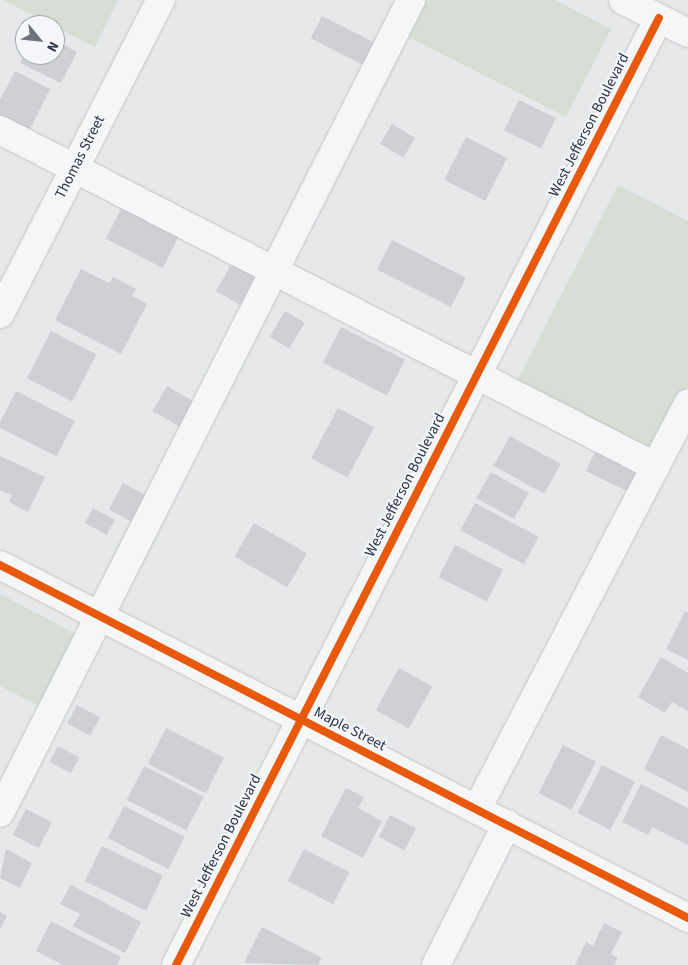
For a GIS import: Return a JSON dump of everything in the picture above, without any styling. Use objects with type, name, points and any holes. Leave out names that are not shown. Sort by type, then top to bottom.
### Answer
[{"type":"street","name":"Thomas Street","points":[[0,314],[161,0]]},
{"type":"street","points":[[0,813],[102,617],[410,0]]},
{"type":"street","points":[[624,0],[688,33]]},
{"type":"street","name":"West Jefferson Boulevard","points":[[176,965],[659,18]]},
{"type":"street","points":[[0,130],[656,467]]},
{"type":"street","points":[[477,809],[688,404]]},
{"type":"street","name":"Maple Street","points":[[0,565],[688,918]]},
{"type":"street","points":[[436,965],[508,824]]},
{"type":"shaded area","points":[[3,0],[118,0],[95,47],[65,32],[65,15],[32,15]]},
{"type":"shaded area","points":[[420,0],[555,0],[611,29],[566,117],[403,34]]},
{"type":"shaded area","points":[[618,185],[688,221],[688,389],[654,455],[515,385]]},
{"type":"shaded area","points":[[0,594],[82,637],[45,709],[0,686]]},
{"type":"building","points":[[322,16],[379,45],[368,67],[311,38]]},
{"type":"building","points":[[65,45],[77,52],[61,83],[24,65],[65,65]]},
{"type":"building","points":[[15,71],[50,89],[29,131],[0,117],[0,100]]},
{"type":"building","points":[[519,100],[556,118],[541,149],[504,131]]},
{"type":"building","points":[[392,124],[415,138],[403,158],[380,144]]},
{"type":"building","points":[[466,137],[507,158],[485,201],[444,180]]},
{"type":"building","points":[[123,205],[180,234],[163,268],[106,239]]},
{"type":"building","points":[[392,240],[466,278],[451,307],[377,269]]},
{"type":"building","points":[[235,258],[263,274],[244,307],[216,291]]},
{"type":"building","points":[[81,269],[109,283],[113,277],[136,289],[132,296],[147,304],[121,354],[55,320]]},
{"type":"building","points":[[285,311],[305,323],[289,349],[270,337]]},
{"type":"building","points":[[341,327],[405,360],[387,395],[323,363]]},
{"type":"building","points":[[51,331],[96,354],[72,401],[27,378]]},
{"type":"building","points":[[167,386],[196,403],[182,428],[152,411]]},
{"type":"building","points":[[16,391],[75,421],[57,457],[0,428],[0,422]]},
{"type":"building","points":[[338,408],[374,427],[347,478],[311,458]]},
{"type":"building","points":[[510,436],[561,464],[544,494],[494,466]]},
{"type":"building","points":[[599,444],[645,466],[632,493],[586,471]]},
{"type":"building","points":[[0,456],[45,477],[28,512],[9,502],[12,495],[0,490]]},
{"type":"building","points":[[491,472],[529,493],[514,519],[476,498]]},
{"type":"building","points":[[123,483],[147,496],[133,522],[109,509]]},
{"type":"building","points":[[475,503],[539,537],[524,564],[460,530]]},
{"type":"building","points":[[93,508],[115,520],[107,535],[85,523]]},
{"type":"building","points":[[254,523],[307,554],[287,587],[234,557]]},
{"type":"building","points":[[455,545],[503,570],[487,602],[439,577]]},
{"type":"building","points":[[685,611],[688,613],[688,660],[666,649]]},
{"type":"building","points":[[661,657],[688,673],[688,711],[672,702],[665,713],[638,697]]},
{"type":"building","points":[[399,668],[432,686],[409,728],[376,710]]},
{"type":"building","points":[[77,705],[100,717],[90,736],[67,724]]},
{"type":"building","points":[[166,728],[224,758],[206,793],[148,764]]},
{"type":"building","points":[[661,735],[688,749],[688,792],[644,769]]},
{"type":"building","points":[[563,745],[596,762],[571,810],[538,793]]},
{"type":"building","points":[[58,746],[79,757],[71,773],[50,762]]},
{"type":"building","points":[[602,765],[635,782],[610,830],[577,813]]},
{"type":"building","points":[[144,766],[204,796],[186,830],[127,800]]},
{"type":"building","points":[[641,784],[688,808],[688,845],[652,827],[648,835],[622,822]]},
{"type":"building","points":[[346,788],[364,797],[358,808],[382,821],[363,858],[321,836]]},
{"type":"building","points":[[124,806],[185,837],[168,869],[108,838]]},
{"type":"building","points":[[26,809],[52,822],[39,848],[13,835]]},
{"type":"building","points":[[390,815],[416,828],[404,850],[379,837]]},
{"type":"building","points":[[102,846],[163,876],[146,911],[85,881]]},
{"type":"building","points":[[6,849],[32,863],[20,888],[0,878]]},
{"type":"building","points":[[304,849],[349,872],[333,904],[288,881]]},
{"type":"building","points":[[71,885],[141,922],[125,953],[73,926],[80,914],[60,904]]},
{"type":"building","points":[[0,912],[7,916],[0,930]]},
{"type":"building","points":[[51,921],[121,957],[117,965],[63,965],[36,951]]},
{"type":"building","points":[[604,923],[622,932],[611,954],[618,958],[614,965],[575,965],[586,942],[593,946]]},
{"type":"building","points":[[262,927],[322,958],[318,965],[244,963]]},
{"type":"cycle path","points":[[176,965],[659,18]]},
{"type":"cycle path","points":[[0,565],[688,918]]}]
